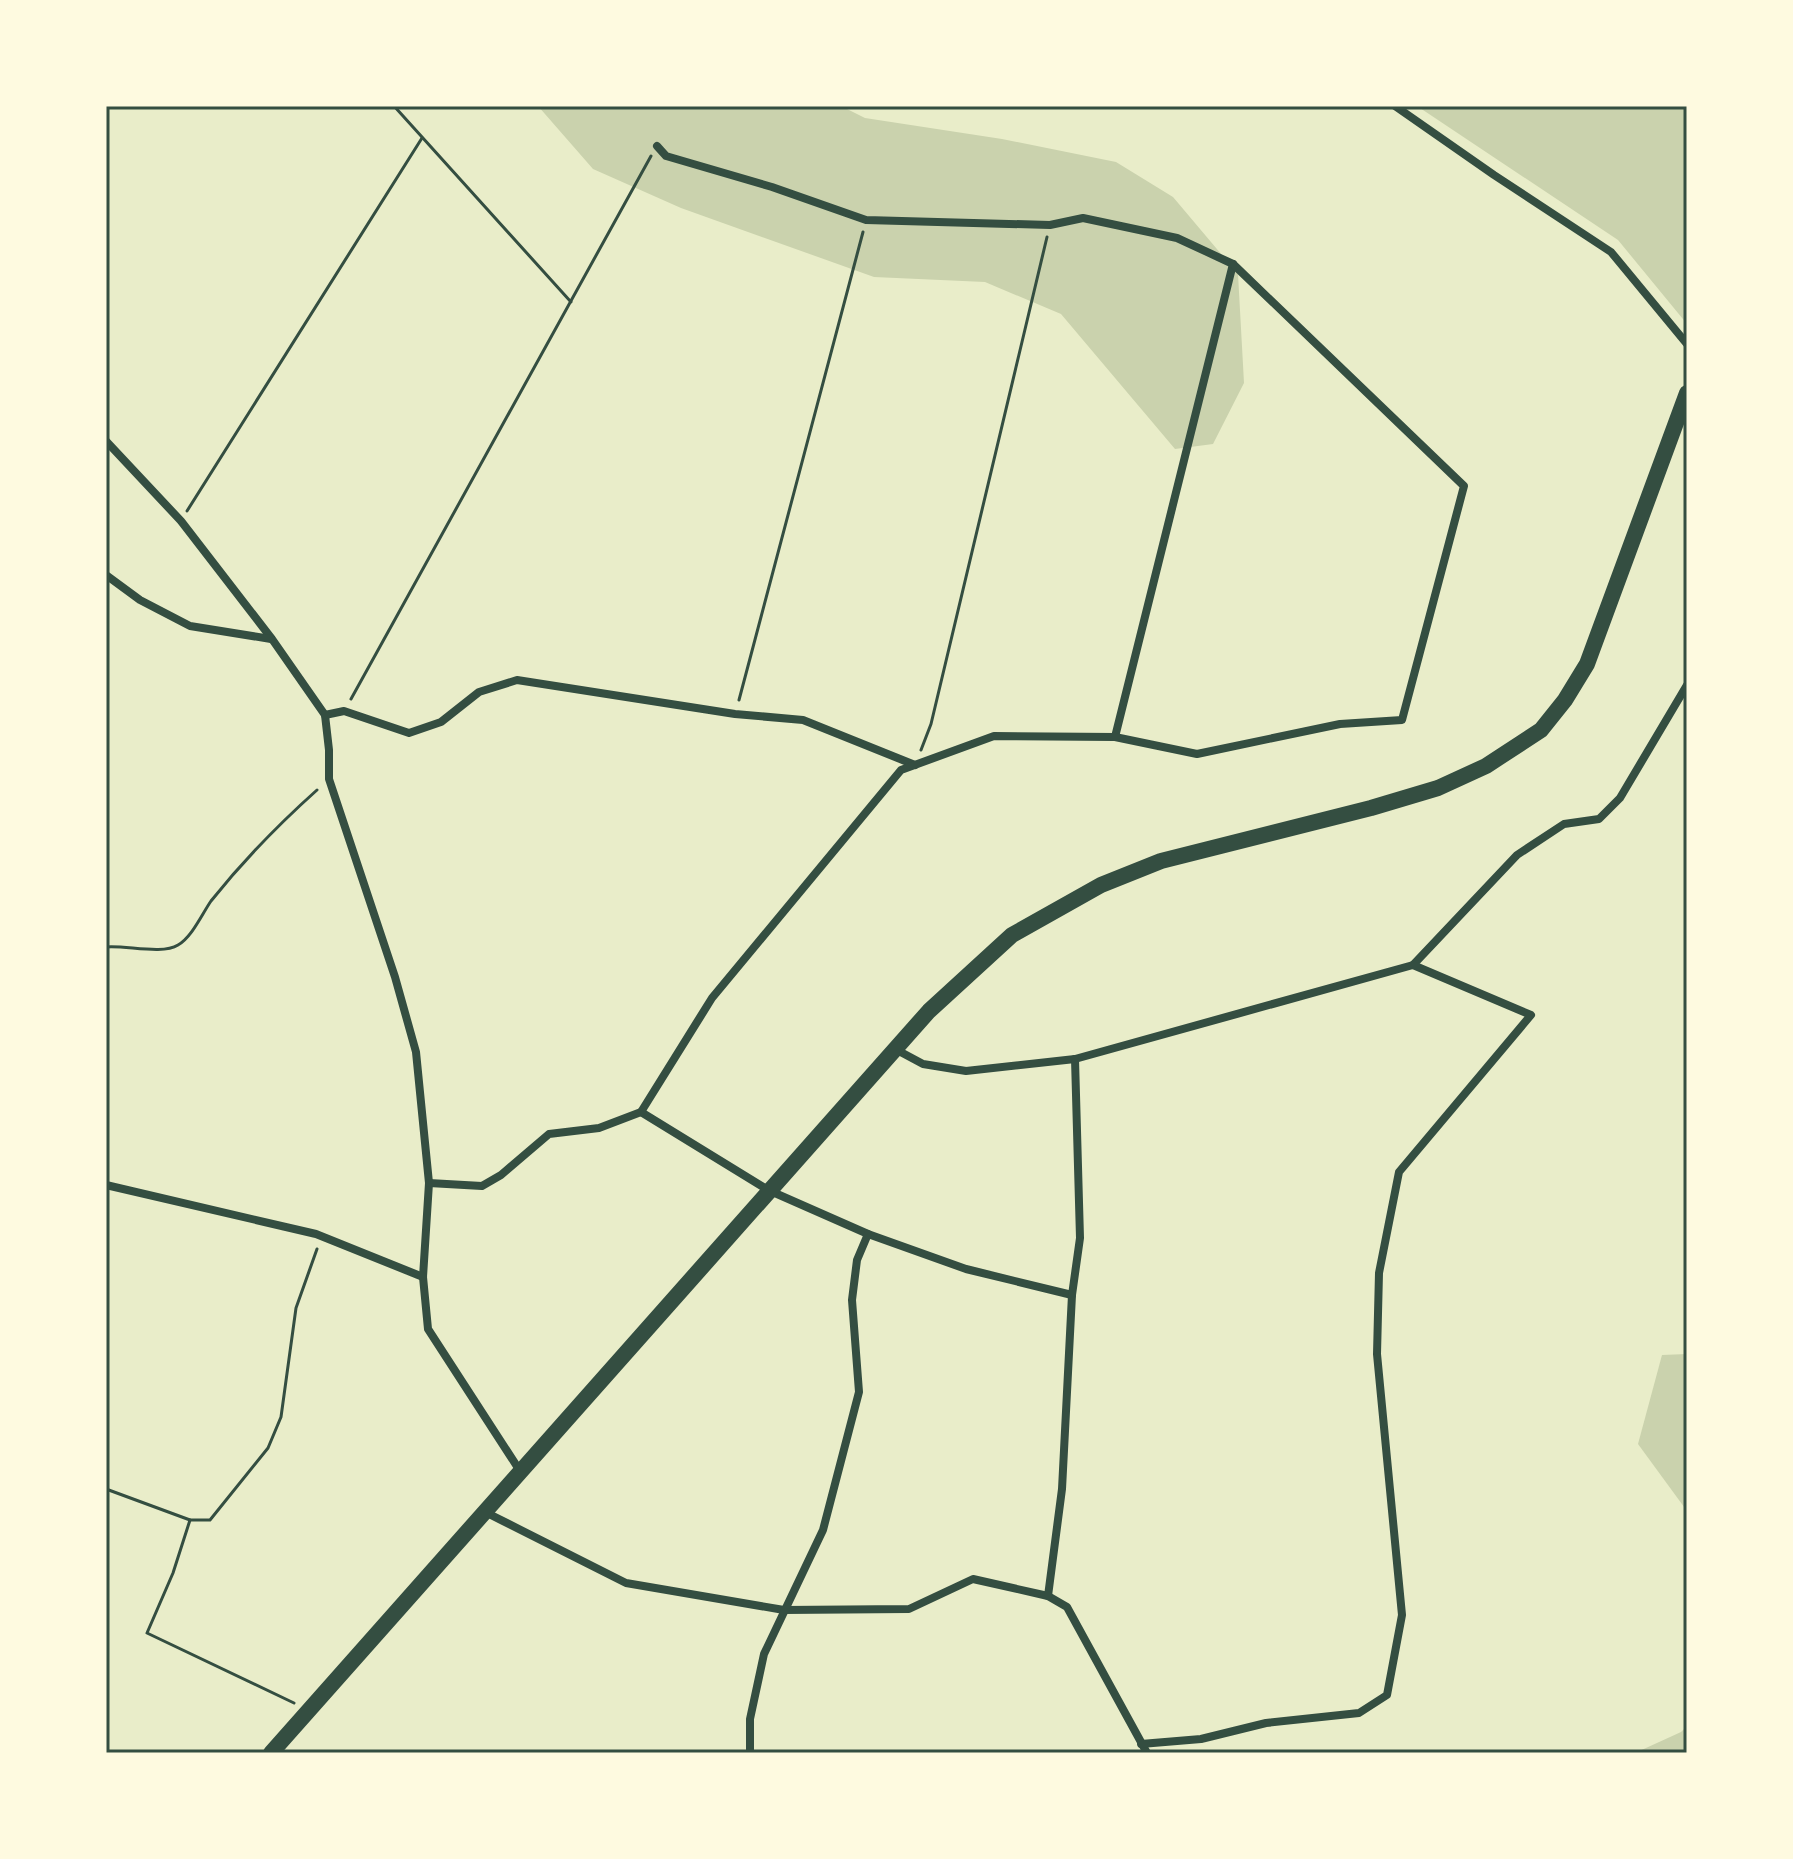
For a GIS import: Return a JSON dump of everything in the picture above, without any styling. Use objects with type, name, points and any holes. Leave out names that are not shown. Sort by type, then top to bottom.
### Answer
[{"type":"highway","points":[[271,1753],[929,1011],[1012,935],[1101,885],[1161,861],[1438,788],[1486,766],[1541,730],[1565,700],[1587,664],[1687,393]]},
{"type":"street","points":[[1395,106],[1611,252],[1687,344]]},
{"type":"street","points":[[429,1183],[482,1186],[501,1175],[549,1134],[599,1128],[641,1112],[712,998],[901,770],[994,736],[1115,737],[1197,754],[1340,724],[1402,720],[1464,486],[1233,264],[1177,238],[1083,218],[1050,225],[866,220],[772,187],[666,156],[657,146]]},
{"type":"street","points":[[1115,737],[1233,264]]},
{"type":"street","points":[[106,441],[181,521],[272,639],[325,715],[329,779],[395,977],[416,1052],[429,1183],[423,1277],[428,1329],[520,1471]]},
{"type":"street","points":[[106,575],[140,600],[190,626],[272,639]]},
{"type":"street","points":[[325,715],[344,711],[409,733],[441,722],[479,692],[517,680],[735,714],[803,720],[915,765]]},
{"type":"street","points":[[895,1049],[923,1064],[966,1071],[1075,1059],[1413,965],[1517,855],[1564,824],[1599,819],[1620,798],[1687,685]]},
{"type":"street","points":[[1141,1744],[1201,1739],[1266,1723],[1359,1713],[1387,1695],[1402,1615],[1377,1354],[1379,1273],[1399,1172],[1531,1015],[1413,965]]},
{"type":"street","points":[[1048,1596],[1062,1489],[1072,1295],[1080,1238],[1075,1059]]},
{"type":"street","points":[[641,1112],[768,1190],[868,1234],[966,1269],[1072,1295]]},
{"type":"street","points":[[106,1185],[322,1237],[423,1277]]},
{"type":"street","points":[[750,1753],[750,1719],[764,1654],[823,1530],[859,1392],[852,1300],[857,1260],[868,1234]]},
{"type":"street","points":[[483,1511],[626,1583],[784,1610],[909,1609],[973,1579],[1048,1596],[1067,1607],[1147,1753]]},
{"type":"path","points":[[394,106],[571,302]]},
{"type":"path","points":[[181,521],[422,138]]},
{"type":"path","points":[[344,711],[657,146]]},
{"type":"path","points":[[735,714],[866,220]]},
{"type":"path","points":[[915,765],[931,724],[1050,225]]},
{"type":"path","points":[[106,947],[126,945],[164,950],[181,944],[212,900],[281,822],[329,779]]},
{"type":"path","points":[[106,1489],[190,1520],[210,1520],[268,1448],[281,1417],[296,1308],[322,1237]]},
{"type":"path","points":[[190,1520],[173,1573],[147,1633],[308,1710]]},
{"type":"green space","points":[[538,106],[841,106],[865,118],[1002,139],[1116,162],[1173,197],[1238,274],[1244,383],[1213,444],[1175,449],[1061,314],[985,282],[874,277],[681,208],[593,169]]},
{"type":"green space","points":[[1417,106],[1687,106],[1687,324],[1618,240]]},
{"type":"green space","points":[[1687,1354],[1687,1511],[1638,1444],[1662,1355]]},
{"type":"green space","points":[[1687,1726],[1687,1753],[1635,1753],[1681,1732]]}]
